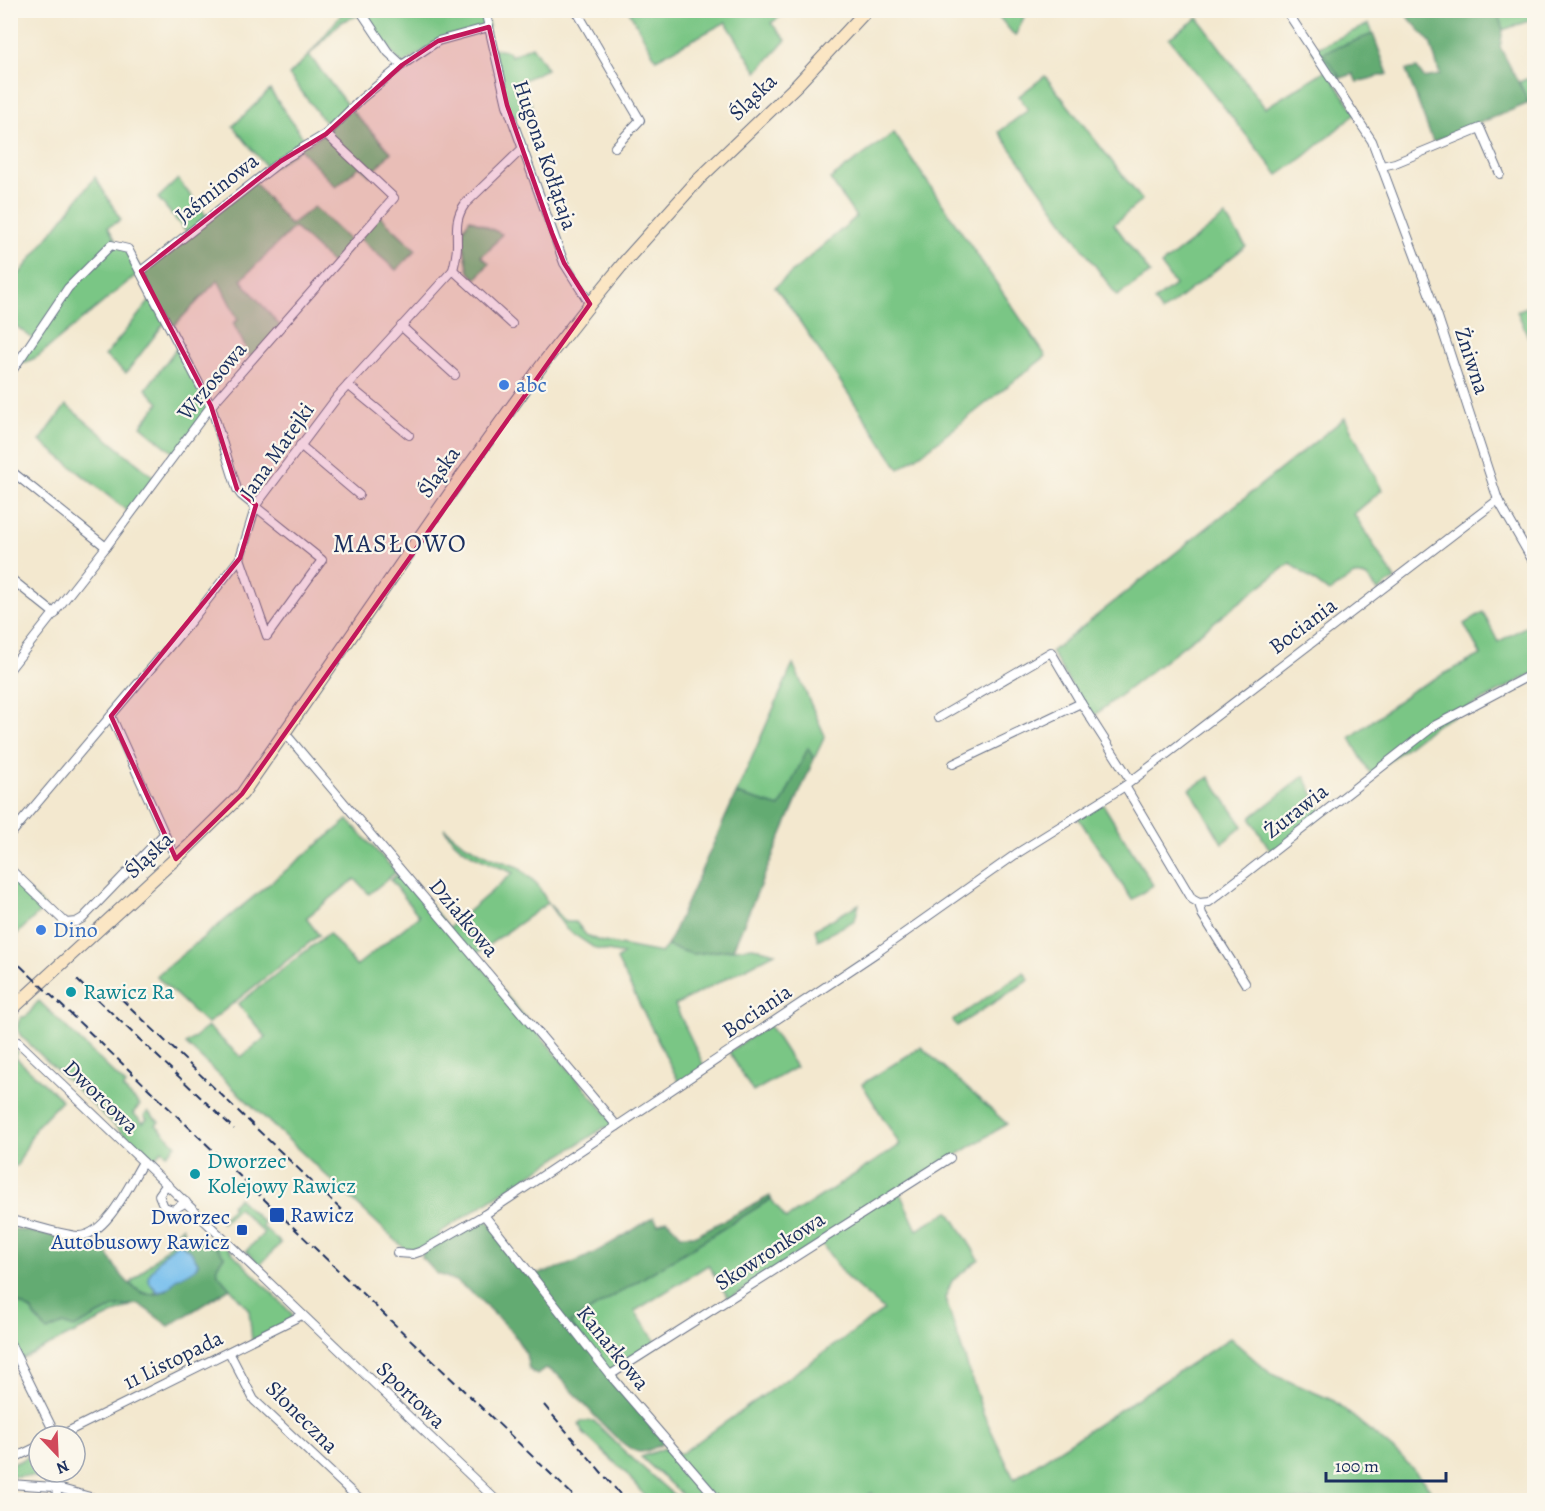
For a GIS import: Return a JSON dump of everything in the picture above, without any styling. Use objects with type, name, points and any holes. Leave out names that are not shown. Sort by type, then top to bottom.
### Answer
[{"type":"street","points":[[360,10],[382,45],[402,65]]},
{"type":"street","name":"Hugona Kołłątaja","points":[[485,10],[501,86],[564,263],[590,304]]},
{"type":"street","points":[[576,10],[640,120],[615,147]]},
{"type":"street","name":"Śląska","points":[[10,1011],[176,859],[242,794],[462,476],[545,361],[590,304],[698,180],[817,65],[867,10]]},
{"type":"street","name":"Żniwna","points":[[1286,10],[1356,113],[1372,141],[1438,317],[1498,500],[1534,563]]},
{"type":"street","name":"Jaśminowa","points":[[141,271],[281,161],[326,134],[361,99],[402,65],[438,41],[489,27]]},
{"type":"street","points":[[1382,166],[1395,163],[1480,128],[1500,174]]},
{"type":"street","name":"Wrzosowa","points":[[10,669],[106,548],[211,406],[394,198],[326,134]]},
{"type":"street","points":[[512,324],[453,270],[458,214],[465,204],[523,148]]},
{"type":"street","points":[[10,374],[68,288],[111,245],[128,249],[211,406],[237,489],[241,495],[322,560],[267,636],[240,558]]},
{"type":"street","name":"Jana Matejki","points":[[10,835],[191,621],[240,558],[256,505],[300,445],[348,385],[453,270]]},
{"type":"street","points":[[401,326],[455,375]]},
{"type":"street","points":[[348,385],[409,435]]},
{"type":"street","points":[[300,445],[359,495]]},
{"type":"street","points":[[10,470],[106,548]]},
{"type":"street","name":"Bociania","points":[[397,1253],[413,1254],[422,1251],[483,1215],[876,953],[1016,854],[1128,784],[1498,500]]},
{"type":"street","points":[[10,578],[55,614]]},
{"type":"street","points":[[938,718],[1051,652],[1192,899],[1199,903],[1202,914],[1245,983]]},
{"type":"street","name":"Żurawia","points":[[1199,903],[1209,902],[1434,726],[1534,673]]},
{"type":"street","points":[[953,764],[1081,703]]},
{"type":"street","points":[[111,716],[176,859]]},
{"type":"street","name":"Działkowa","points":[[285,733],[618,1126]]},
{"type":"street","name":"Śląska","points":[[10,869],[70,924],[83,918],[164,834]]},
{"type":"street","name":"Dworcowa","points":[[10,1038],[18,1042],[302,1315]]},
{"type":"street","name":"Skowronkowa","points":[[610,1375],[950,1158]]},
{"type":"street","points":[[10,1220],[79,1236],[93,1233],[105,1221],[143,1162]]},
{"type":"street","points":[[167,1184],[159,1195],[164,1207],[173,1210],[186,1202]]},
{"type":"street","name":"Kanarkowa","points":[[483,1215],[610,1375],[717,1500]]},
{"type":"street","name":"11 Listopada","points":[[82,1424],[302,1315]]},
{"type":"street","name":"Sportowa","points":[[302,1315],[490,1498]]},
{"type":"street","points":[[10,1343],[52,1424]]},
{"type":"street","name":"Słoneczna","points":[[229,1352],[254,1400],[360,1500]]},
{"type":"street","points":[[10,1460],[27,1452]]},
{"type":"street","points":[[10,1484],[54,1487],[101,1500]]},
{"type":"street","points":[[54,1484],[58,1500]]},
{"type":"highlighted area","points":[[489,27],[507,105],[552,233],[564,263],[590,304],[242,794],[176,859],[111,716],[240,558],[256,505],[237,489],[211,406],[141,271],[281,161],[326,134],[402,65],[438,41]]},
{"type":"green space","points":[[344,11],[485,11],[489,27],[438,41],[402,65],[362,14],[341,22],[309,55]]},
{"type":"green space","points":[[629,11],[789,11],[771,23],[786,40],[757,72],[726,22],[656,59]]},
{"type":"green space","points":[[994,11],[1029,11],[1015,36]]},
{"type":"green space","points":[[1403,11],[1497,11],[1503,30],[1500,47],[1529,103],[1433,142],[1406,70],[1417,68],[1424,78],[1440,75],[1430,42]]},
{"type":"green space","points":[[1497,11],[1534,11],[1534,19],[1503,30]]},
{"type":"green space","points":[[1198,18],[1265,108],[1326,70],[1312,50],[1369,24],[1373,34],[1322,53],[1341,78],[1333,80],[1356,113],[1304,157],[1278,175],[1169,38]]},
{"type":"green space","points":[[1373,34],[1388,74],[1357,82],[1353,74],[1341,78],[1322,53]]},
{"type":"green space","points":[[532,46],[547,69],[519,82],[532,105],[512,120],[493,49],[507,51],[511,56]]},
{"type":"green space","points":[[309,55],[351,110],[391,152],[370,176],[360,166],[336,187],[300,149],[269,170],[233,126],[270,90],[308,145],[330,129],[289,75]]},
{"type":"green space","points":[[1045,76],[1142,200],[1114,224],[1150,273],[1117,296],[999,132],[1028,110],[1019,96]]},
{"type":"green space","points":[[1534,76],[1534,100],[1529,103],[1519,82]]},
{"type":"green space","points":[[894,133],[1046,356],[928,449],[899,469],[775,287],[856,217],[830,179]]},
{"type":"green space","points":[[95,177],[121,220],[108,227],[116,241],[112,244],[128,249],[141,271],[37,357],[24,363],[21,358],[33,339],[11,322],[10,286]]},
{"type":"green space","points":[[178,179],[208,218],[254,182],[290,225],[314,207],[353,244],[335,266],[294,227],[241,280],[281,327],[252,360],[233,323],[238,320],[218,280],[171,329],[166,321],[126,373],[105,356],[154,296],[141,271],[188,234],[158,198]]},
{"type":"green space","points":[[379,215],[416,250],[396,270],[359,238]]},
{"type":"green space","points":[[1225,216],[1246,246],[1162,312],[1154,301],[1175,285],[1161,265]]},
{"type":"green space","points":[[470,219],[502,234],[481,256],[489,263],[476,279],[469,272],[463,242],[463,229]]},
{"type":"green space","points":[[1534,304],[1534,350],[1517,311]]},
{"type":"green space","points":[[179,345],[211,406],[175,454],[141,426],[159,403],[146,389]]},
{"type":"green space","points":[[66,405],[156,479],[131,514],[40,441]]},
{"type":"green space","points":[[1345,418],[1382,490],[1354,514],[1395,579],[1378,591],[1367,577],[1354,575],[1329,592],[1290,563],[1091,718],[1051,652]]},
{"type":"green space","points":[[1483,612],[1498,642],[1534,622],[1534,673],[1434,726],[1371,775],[1350,738],[1413,690],[1481,655],[1464,624]]},
{"type":"green space","points":[[793,664],[825,736],[814,759],[808,749],[780,807],[736,794]]},
{"type":"green space","points":[[808,748],[814,759],[733,949],[693,954],[667,946],[736,794],[780,807]]},
{"type":"green space","points":[[1304,776],[1323,813],[1272,853],[1250,818]]},
{"type":"green space","points":[[1209,777],[1243,826],[1222,843],[1190,789]]},
{"type":"green space","points":[[1101,801],[1153,885],[1132,900],[1077,816]]},
{"type":"green space","points":[[348,820],[396,872],[369,894],[355,879],[306,918],[319,935],[207,1024],[156,976]]},
{"type":"green space","points":[[444,828],[463,843],[489,857],[518,867],[537,884],[548,903],[473,956],[617,1126],[611,1130],[605,1127],[439,1233],[442,1240],[408,1252],[186,1044],[208,1027],[241,1057],[266,1037],[238,1004],[329,933],[356,966],[419,916],[391,880],[401,871],[449,928],[513,873],[466,851],[450,837]]},
{"type":"green space","points":[[10,875],[45,907],[16,935],[11,930]]},
{"type":"green space","points":[[548,903],[566,922],[576,922],[586,935],[599,941],[661,953],[667,946],[693,954],[753,947],[775,953],[675,1005],[705,1068],[680,1084],[617,960],[624,954],[596,949],[566,929]]},
{"type":"green space","points":[[859,904],[855,920],[818,940],[815,929]]},
{"type":"green space","points":[[1024,972],[1029,980],[957,1026],[952,1021]]},
{"type":"green space","points":[[39,1001],[126,1085],[123,1089],[140,1105],[133,1113],[143,1123],[147,1119],[144,1116],[148,1112],[159,1122],[156,1125],[176,1145],[167,1154],[162,1150],[152,1161],[21,1036],[18,1024],[21,1017],[26,1017]]},
{"type":"green space","points":[[769,1025],[796,1067],[753,1092],[729,1052]]},
{"type":"green space","points":[[10,1047],[18,1052],[14,1056],[62,1100],[36,1127],[17,1166],[11,1165]]},
{"type":"green space","points":[[921,1047],[1007,1124],[899,1191],[917,1230],[949,1211],[979,1259],[952,1281],[945,1298],[983,1413],[1014,1479],[1230,1338],[1270,1373],[1334,1401],[1403,1458],[1440,1500],[877,1500],[872,1493],[860,1500],[688,1500],[641,1457],[671,1446],[679,1455],[884,1310],[846,1277],[820,1241],[729,1299],[708,1265],[635,1311],[658,1345],[610,1375],[570,1323],[771,1199],[786,1219],[900,1145],[862,1084]]},
{"type":"green space","points":[[770,1196],[771,1199],[570,1323],[665,1439],[661,1445],[645,1452],[639,1452],[620,1441],[557,1374],[546,1368],[537,1375],[529,1369],[526,1354],[513,1333],[477,1297],[456,1281],[436,1273],[422,1257],[422,1251],[484,1215],[526,1275],[544,1272],[593,1254],[654,1217],[658,1224],[667,1220],[681,1235],[696,1235]]},
{"type":"green space","points":[[238,1198],[264,1223],[262,1226],[281,1243],[260,1265],[246,1251],[264,1233],[238,1208],[222,1223],[220,1221]]},
{"type":"green space","points":[[182,1227],[189,1239],[214,1244],[224,1256],[217,1266],[218,1274],[230,1288],[169,1326],[139,1304],[114,1307],[74,1328],[63,1324],[47,1331],[31,1310],[11,1299],[10,1228],[103,1245],[129,1283],[148,1294],[158,1294],[169,1288],[176,1278],[195,1269],[198,1263],[192,1253],[178,1242],[177,1232]]},
{"type":"green space","points":[[216,1236],[292,1314],[291,1320],[252,1341],[249,1310],[218,1274],[217,1266],[224,1256],[214,1244]]},
{"type":"green space","points":[[177,1237],[178,1242],[159,1260],[153,1287],[158,1292],[147,1294],[130,1284]]},
{"type":"green space","points":[[11,1299],[31,1310],[39,1322],[63,1324],[74,1328],[114,1307],[132,1305],[19,1360],[11,1343]]},
{"type":"green space","points":[[581,1421],[594,1421],[679,1500],[648,1500],[625,1472],[583,1433],[579,1424]]},
{"type":"green space","points":[[27,1458],[27,1476],[11,1476],[11,1465]]},
{"type":"water","points":[[178,1242],[192,1253],[198,1263],[195,1269],[176,1279],[169,1288],[158,1292],[148,1277],[159,1260]]},
{"type":"railway","points":[[10,956],[578,1500]]},
{"type":"railway","points":[[77,980],[234,1129]]},
{"type":"railway","points":[[111,989],[355,1223]]},
{"type":"railway","points":[[544,1405],[625,1500]]},
{"type":"place","name":"abc","points":[[504,385]]},
{"type":"place","name":"Dino","points":[[41,930]]},
{"type":"place","name":"Rawicz Ra","points":[[71,992]]},
{"type":"place","name":"Dworzec Kolejowy Rawicz","points":[[195,1174]]},
{"type":"place","name":"Rawicz","points":[[277,1215]]},
{"type":"place","name":"Dworzec Autobusowy Rawicz","points":[[242,1230]]},
{"type":"district","name":"MASŁOWO","points":[[400,543]]}]
